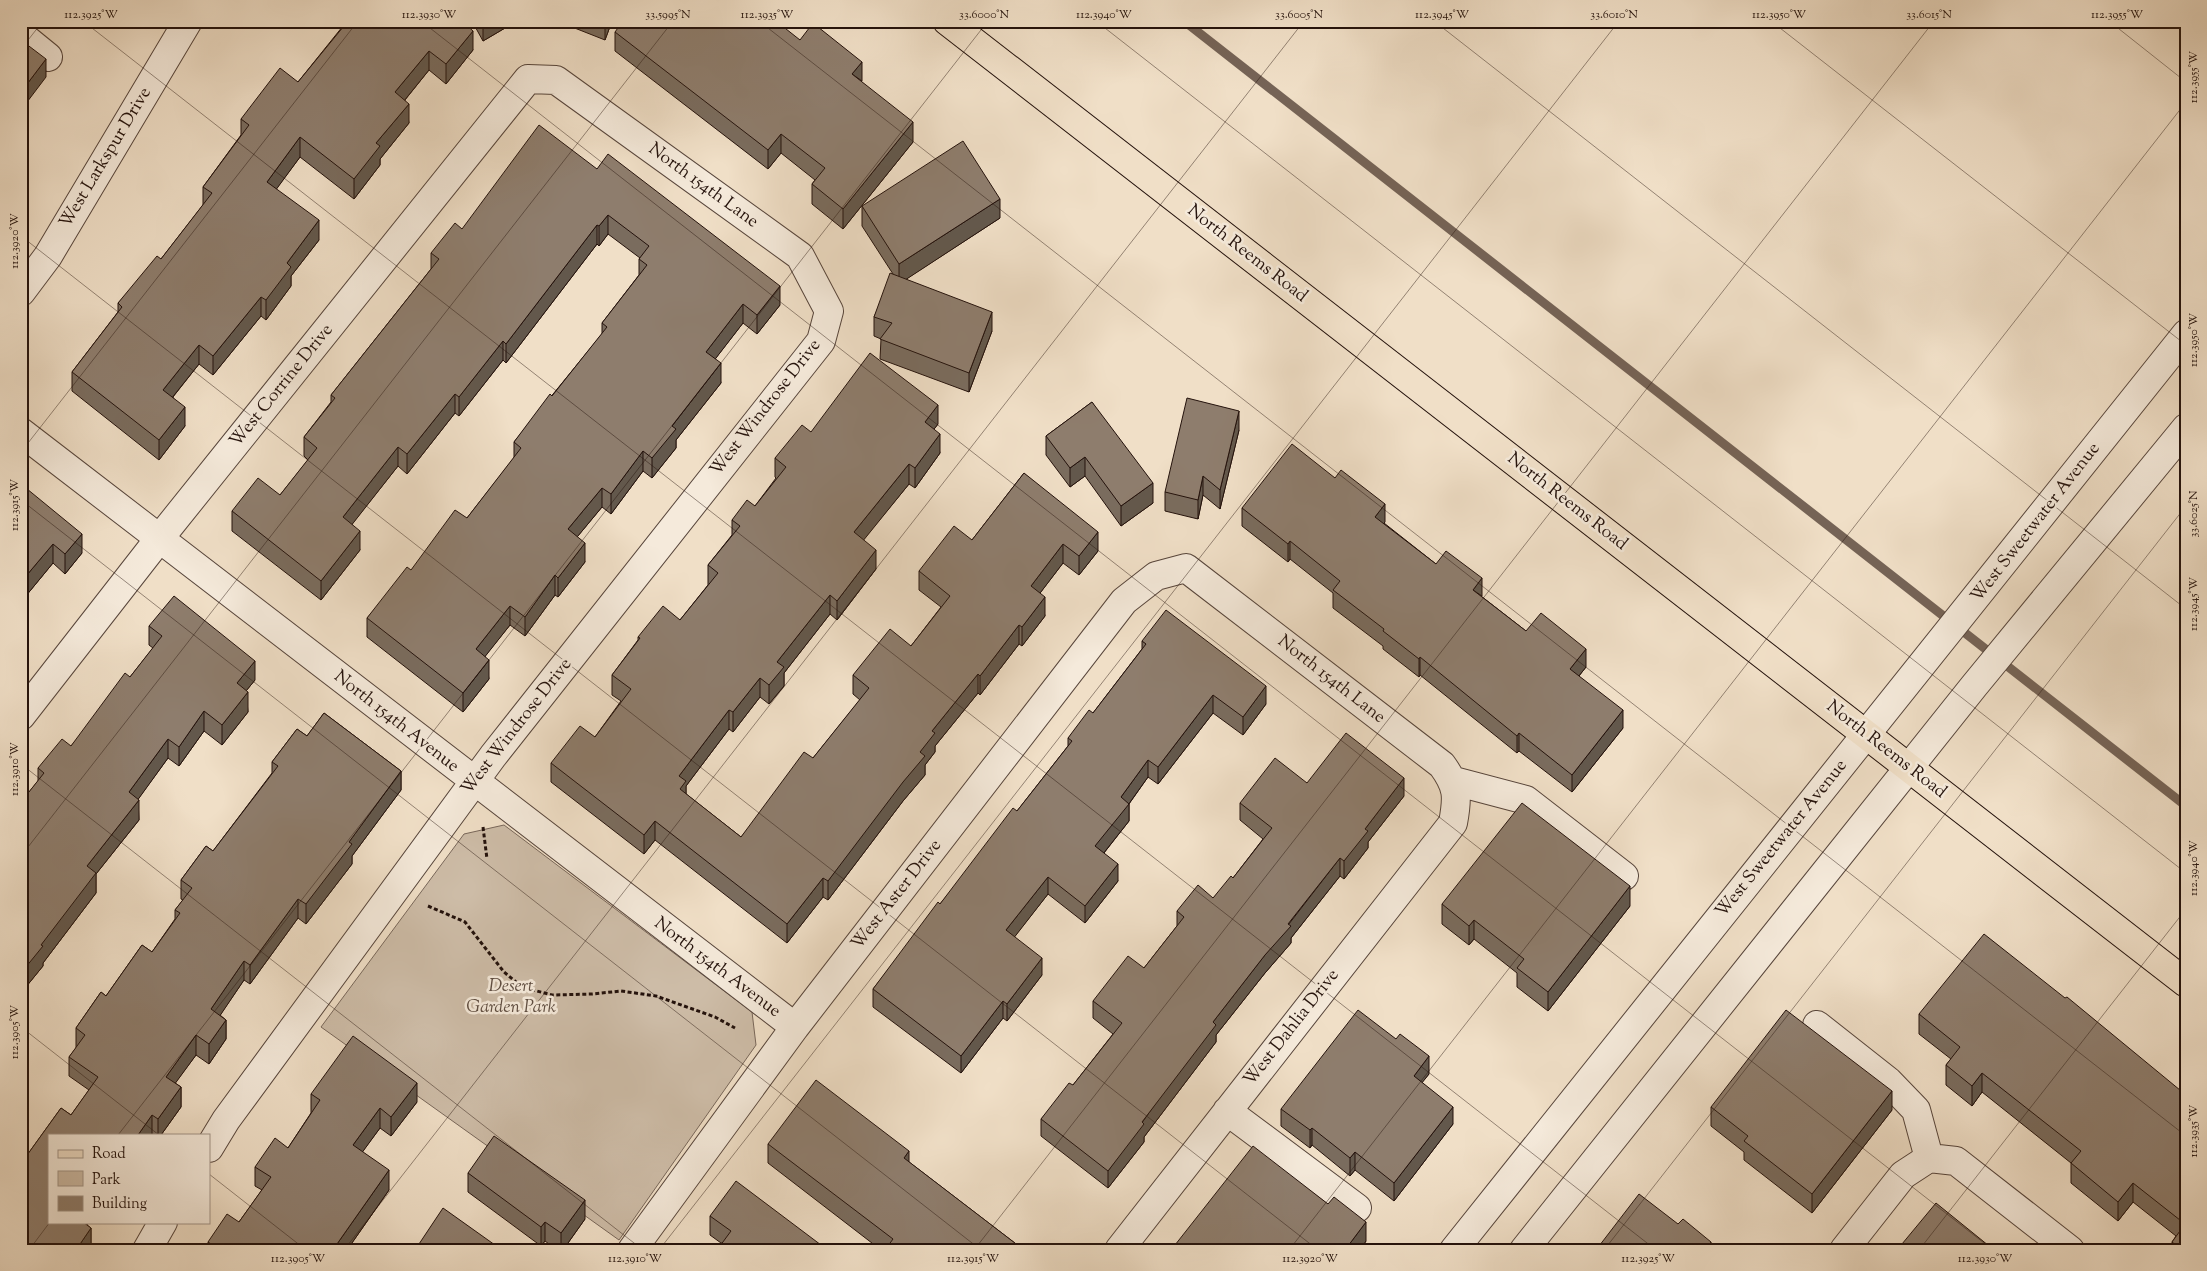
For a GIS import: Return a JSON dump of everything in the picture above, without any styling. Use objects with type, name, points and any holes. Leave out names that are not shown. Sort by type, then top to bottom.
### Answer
[{"type":"main road","name":"North Reems Road","points":[[947,21],[2186,983]]},
{"type":"street","name":"West Larkspur Drive","points":[[21,292],[48,256],[188,21]]},
{"type":"street","points":[[21,36],[48,57]]},
{"type":"street","name":"West Corrine Drive","points":[[21,716],[159,540],[528,79],[556,80]]},
{"type":"street","name":"North 154th Lane","points":[[556,80],[800,256],[829,311]]},
{"type":"street","name":"West Windrose Drive","points":[[210,1146],[237,1104],[452,810],[821,340],[829,311]]},
{"type":"street","name":"West Sweetwater Avenue","points":[[1454,1250],[2186,334]]},
{"type":"street","points":[[1524,1250],[2006,647],[2186,428]]},
{"type":"street","name":"North 154th Avenue","points":[[21,432],[159,540],[796,1027]]},
{"type":"street","name":"North 154th Lane","points":[[1186,568],[1442,765],[1455,792]]},
{"type":"street","name":"West Aster Drive","points":[[632,1250],[796,1027],[1124,601],[1156,576],[1186,568]]},
{"type":"street","points":[[1455,792],[1526,800],[1624,876]]},
{"type":"street","name":"West Dahlia Drive","points":[[1119,1250],[1453,823],[1455,792]]},
{"type":"street","points":[[1817,1025],[1888,1081],[1916,1110],[1929,1158]]},
{"type":"street","points":[[1227,1111],[1357,1208]]},
{"type":"street","points":[[1844,1250],[1902,1174],[1929,1158],[1956,1161],[2070,1250]]},
{"type":"street","points":[[147,1250],[163,1224]]},
{"type":"path","points":[[483,827],[487,860]]},
{"type":"path","points":[[428,906],[465,922],[504,972],[522,988],[552,995],[621,991],[656,996],[715,1017],[735,1028]]},
{"type":"green space","name":"Desert Garden Park","points":[[504,825],[752,1012],[756,1045],[619,1240],[321,1027],[464,834]]},
{"type":"building","points":[[348,21],[462,21],[473,31],[446,64],[429,51],[395,92],[409,104],[376,143],[380,146],[354,179],[300,137],[267,182],[319,220],[287,263],[291,267],[266,300],[261,297],[213,356],[199,345],[163,390],[185,407],[159,440],[72,372],[122,307],[118,303],[157,256],[161,259],[212,193],[203,187],[249,125],[241,119],[280,68],[298,82]]},
{"type":"building","points":[[623,21],[776,21],[800,40],[813,23],[862,62],[852,74],[913,122],[843,209],[812,184],[825,168],[781,134],[768,150],[615,32]]},
{"type":"building","points":[[21,40],[46,59],[21,92]]},
{"type":"building","points":[[539,125],[597,169],[608,154],[780,286],[757,315],[743,304],[706,352],[721,363],[672,426],[676,429],[652,458],[643,451],[611,494],[602,488],[568,529],[585,543],[558,578],[555,575],[525,617],[510,606],[476,649],[489,660],[463,693],[367,618],[407,567],[411,570],[455,510],[467,518],[521,448],[514,442],[550,394],[552,396],[607,327],[602,323],[647,265],[639,259],[649,246],[608,215],[599,226],[597,225],[506,344],[503,341],[459,397],[455,394],[407,454],[398,447],[343,517],[360,531],[321,581],[232,511],[258,478],[280,495],[317,448],[304,437],[335,398],[331,395],[439,259],[431,253],[455,223],[462,229]]},
{"type":"building","points":[[963,141],[1000,199],[899,264],[862,206]]},
{"type":"building","points":[[890,273],[992,312],[969,373],[880,339],[892,323],[874,317]]},
{"type":"building","points":[[870,353],[938,405],[925,422],[940,434],[915,468],[909,464],[854,532],[876,550],[837,601],[830,595],[777,662],[784,667],[769,685],[760,678],[733,712],[729,710],[679,776],[686,781],[680,789],[741,837],[804,752],[813,758],[869,688],[853,675],[890,629],[911,646],[950,596],[919,571],[954,526],[972,540],[1024,473],[1098,532],[1079,556],[1063,544],[1031,586],[1045,597],[1022,627],[1019,625],[980,676],[978,674],[932,731],[935,733],[920,752],[925,756],[828,881],[823,878],[787,924],[655,821],[644,835],[551,763],[580,726],[595,737],[631,689],[612,675],[640,638],[638,637],[663,606],[680,620],[718,573],[708,565],[740,526],[732,520],[747,500],[755,506],[786,467],[775,458],[802,425],[811,432]]},
{"type":"building","points":[[1187,398],[1239,411],[1220,490],[1203,476],[1198,500],[1165,492]]},
{"type":"building","points":[[1092,402],[1153,483],[1121,506],[1085,457],[1070,468],[1046,436]]},
{"type":"building","points":[[1292,444],[1335,478],[1341,470],[1385,504],[1375,517],[1436,564],[1446,551],[1482,578],[1473,590],[1526,631],[1541,613],[1586,649],[1570,669],[1623,710],[1572,775],[1519,733],[1517,736],[1420,657],[1419,659],[1383,631],[1384,629],[1333,590],[1340,581],[1290,541],[1288,544],[1242,508]]},
{"type":"building","points":[[21,484],[82,534],[65,554],[53,544],[21,582]]},
{"type":"building","points":[[21,590],[25,593],[21,598]]},
{"type":"building","points":[[174,596],[255,661],[237,683],[248,692],[222,725],[204,711],[179,747],[168,739],[129,792],[139,800],[87,866],[96,873],[21,973],[21,802],[44,773],[38,768],[62,739],[71,746],[125,673],[130,677],[162,636],[149,626]]},
{"type":"building","points":[[1166,610],[1266,686],[1243,717],[1213,695],[1158,767],[1148,760],[1121,797],[1129,804],[1095,846],[1118,864],[1085,906],[1048,877],[1006,930],[1042,958],[1007,1004],[1003,1001],[961,1056],[873,989],[938,902],[940,904],[1013,808],[1017,811],[1072,741],[1068,738],[1089,710],[1093,713],[1146,644],[1142,641]]},
{"type":"building","points":[[324,713],[401,771],[349,842],[352,844],[306,904],[298,899],[250,965],[244,961],[211,1009],[226,1020],[209,1044],[196,1035],[166,1077],[181,1087],[158,1119],[152,1115],[139,1134],[48,1134],[48,1224],[86,1224],[91,1228],[76,1250],[30,1250],[21,1244],[21,1155],[25,1158],[61,1108],[71,1115],[98,1077],[69,1057],[85,1035],[76,1028],[101,992],[106,996],[142,945],[152,952],[180,913],[175,910],[192,888],[181,880],[206,846],[213,851],[278,766],[272,762],[297,729],[307,736]]},
{"type":"building","points":[[1346,733],[1404,778],[1365,829],[1368,831],[1344,861],[1340,858],[1288,924],[1291,926],[1265,955],[1213,1022],[1216,1025],[1142,1122],[1144,1124],[1108,1171],[1041,1119],[1069,1083],[1073,1085],[1122,1023],[1093,1001],[1128,956],[1144,968],[1184,917],[1177,911],[1198,885],[1213,898],[1231,876],[1233,878],[1272,828],[1240,803],[1275,758],[1307,783]]},
{"type":"building","points":[[1522,803],[1630,886],[1548,992],[1517,968],[1524,959],[1474,920],[1469,926],[1442,904]]},
{"type":"building","points":[[1984,934],[2065,998],[2067,997],[2186,1095],[2186,1250],[2182,1250],[2172,1242],[2185,1224],[2133,1183],[2118,1202],[2071,1163],[2081,1151],[1982,1073],[1972,1086],[1946,1065],[1960,1047],[1919,1014]]},
{"type":"building","points":[[1358,1010],[1396,1039],[1400,1034],[1429,1056],[1414,1076],[1453,1107],[1394,1183],[1355,1152],[1350,1158],[1312,1128],[1310,1130],[1281,1109]]},
{"type":"building","points":[[1786,1010],[1892,1091],[1812,1194],[1744,1141],[1748,1136],[1711,1107]]},
{"type":"building","points":[[353,1036],[417,1083],[391,1117],[380,1108],[353,1145],[389,1170],[337,1244],[341,1247],[338,1250],[220,1250],[208,1242],[227,1214],[239,1222],[271,1177],[255,1167],[275,1138],[288,1148],[320,1100],[311,1094]]},
{"type":"building","points":[[816,1080],[909,1151],[904,1158],[1024,1250],[885,1250],[893,1239],[768,1144]]},
{"type":"building","points":[[494,1136],[585,1200],[561,1233],[545,1222],[541,1227],[468,1173]]},
{"type":"building","points":[[1253,1146],[1328,1204],[1334,1197],[1366,1222],[1345,1250],[1180,1250],[1175,1245]]},
{"type":"building","points":[[736,1181],[825,1248],[823,1250],[717,1250],[731,1231],[710,1216]]},
{"type":"building","points":[[1639,1194],[1678,1224],[1683,1219],[1711,1242],[1707,1248],[1710,1250],[1596,1250]]},
{"type":"building","points":[[1936,1203],[1994,1250],[1897,1250]]},
{"type":"building","points":[[443,1208],[502,1250],[415,1250]]},
{"type":"waterway","points":[[1184,21],[2186,806]]}]
